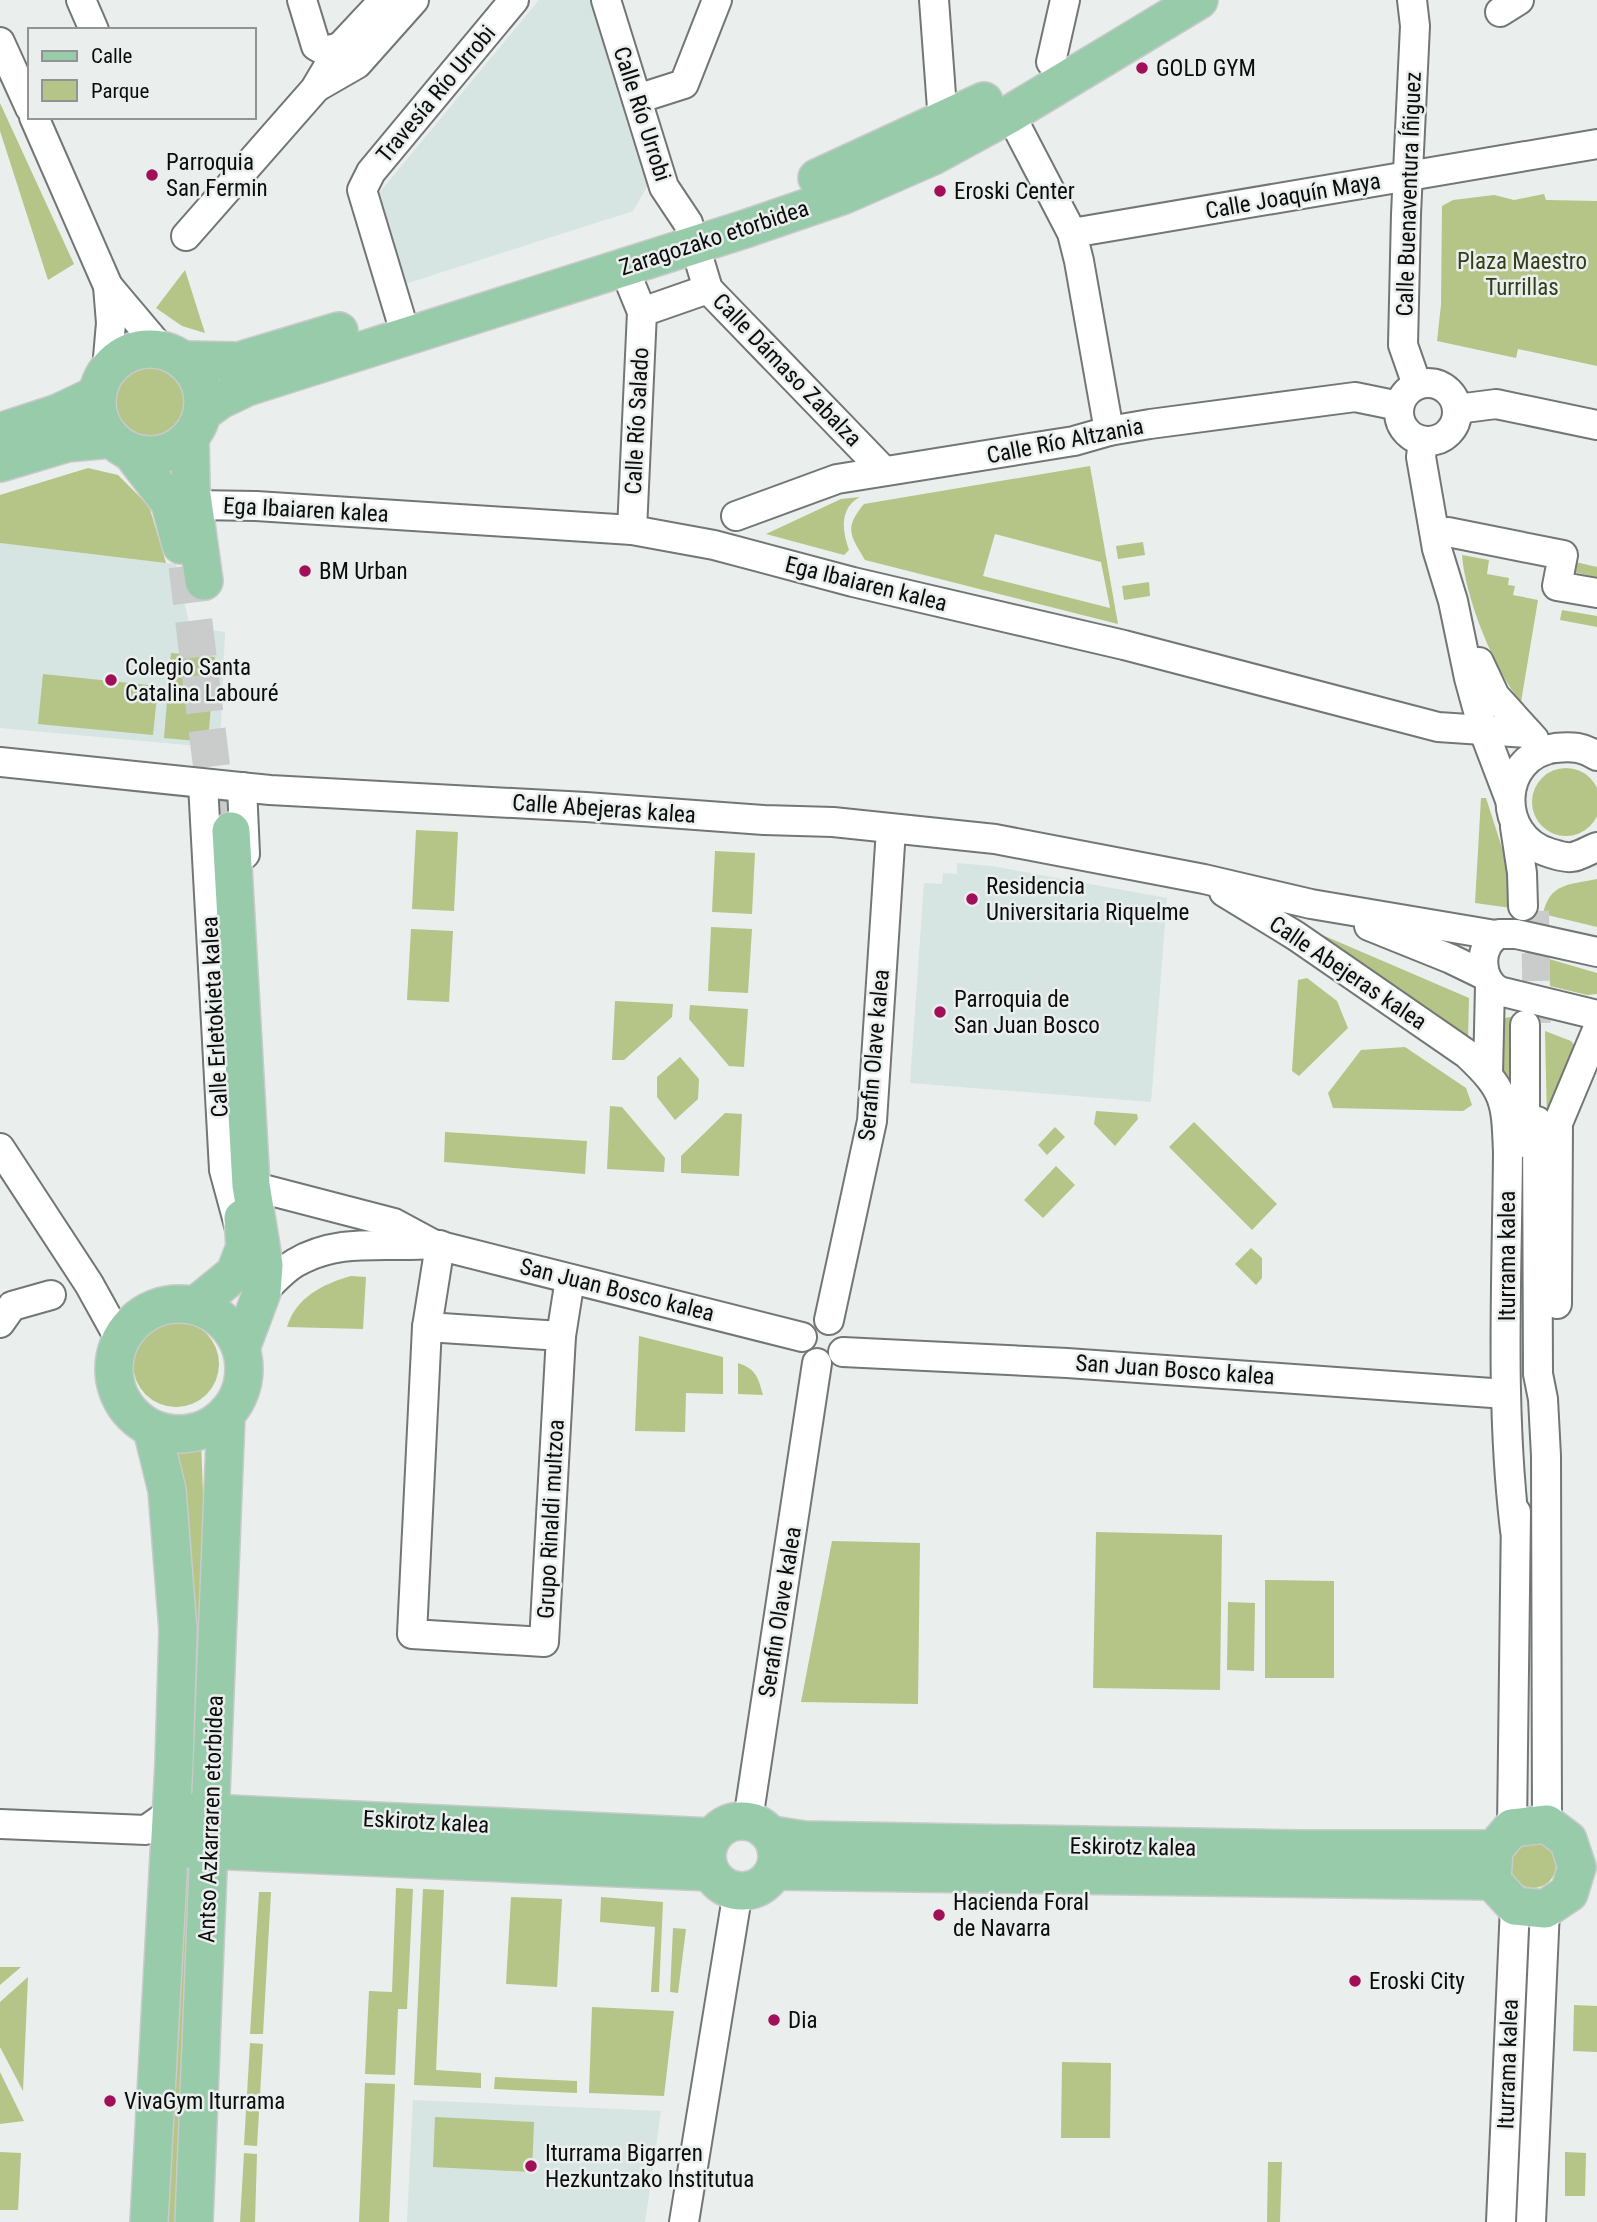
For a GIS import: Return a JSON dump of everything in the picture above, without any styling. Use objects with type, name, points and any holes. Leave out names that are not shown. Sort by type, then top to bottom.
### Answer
[{"type":"main road","name":"Zaragozako etorbidea","points":[[173,355],[239,361],[403,324],[624,268],[692,234],[943,122],[1051,62],[1153,0]]},
{"type":"main road","name":"Zaragozako etorbidea","points":[[196,425],[219,400],[403,324],[692,234],[844,195],[933,156],[1010,114],[1199,0]]},
{"type":"main road","points":[[0,432],[58,413],[102,382],[118,359],[132,351],[147,348],[173,355],[194,371],[203,398],[196,425],[169,452],[144,456],[121,446],[67,443],[0,463]]},
{"type":"main road","points":[[102,382],[99,418],[121,446]]},
{"type":"main road","name":"Ega Ibaiaren kalea","points":[[121,446],[170,503],[195,573],[193,505],[196,425]]},
{"type":"main road","name":"Calle Erletokieta kalea","points":[[225,832],[253,1247],[264,1265],[262,1292],[241,1348]]},
{"type":"main road","name":"Calle Erletokieta kalea","points":[[195,1305],[235,1273],[253,1247]]},
{"type":"main road","points":[[167,1304],[195,1305],[221,1319],[230,1328],[241,1348],[244,1361],[243,1384],[226,1416],[209,1427],[187,1434],[152,1429],[127,1409],[114,1379],[114,1362],[120,1340],[142,1314],[167,1304]]},
{"type":"main road","name":"Antso Azkarraren etorbidea","points":[[194,2222],[211,1851],[226,1416]]},
{"type":"main road","name":"Antso Azkarraren etorbidea","points":[[149,2222],[162,1830],[178,1630],[167,1490],[152,1429]]},
{"type":"main road","name":"Eskirotz kalea","points":[[162,1830],[212,1813],[720,1867]]},
{"type":"main road","points":[[727,1823],[765,1842],[766,1883],[752,1890],[720,1867],[727,1823]]},
{"type":"main road","name":"Eskirotz kalea","points":[[162,1830],[211,1851],[720,1867]]},
{"type":"main road","name":"Eskirotz kalea","points":[[765,1842],[804,1840],[1016,1845],[1551,1867]]},
{"type":"street","points":[[81,0],[93,28]]},
{"type":"street","points":[[302,0],[316,46],[325,51],[340,47]]},
{"type":"street","points":[[186,236],[315,89],[340,47],[384,0]]},
{"type":"street","points":[[315,89],[357,64],[414,0]]},
{"type":"street","name":"Travesía Río Urrobi","points":[[403,324],[362,190],[371,172],[513,0]]},
{"type":"street","name":"Calle Río Urrobi","points":[[606,0],[664,187],[692,234]]},
{"type":"street","points":[[636,100],[684,84],[717,0]]},
{"type":"street","points":[[934,0],[943,122]]},
{"type":"street","points":[[1051,62],[1065,0]]},
{"type":"street","name":"Calle Buenaventura Íñiguez","points":[[1408,396],[1403,345],[1415,26],[1412,0]]},
{"type":"street","points":[[0,42],[28,104]]},
{"type":"street","points":[[1010,114],[1072,233],[1109,431]]},
{"type":"street","points":[[35,119],[108,286],[111,323],[102,382]]},
{"type":"street","name":"Calle Joaquín Maya","points":[[1072,233],[1597,144]]},
{"type":"street","name":"Calle Dámaso Zabalza","points":[[692,234],[708,289],[884,471]]},
{"type":"street","name":"Calle Río Salado","points":[[624,268],[642,312],[632,530]]},
{"type":"street","points":[[108,286],[173,355]]},
{"type":"street","points":[[642,312],[708,289]]},
{"type":"street","points":[[1426,383],[1443,387],[1450,393],[1457,409],[1457,418],[1448,434],[1433,441],[1423,441],[1407,433],[1399,416],[1408,396],[1426,383]]},
{"type":"street","name":"Calle Río Altzania","points":[[736,516],[836,479],[1061,443],[1109,431],[1355,397],[1408,396]]},
{"type":"street","points":[[1457,409],[1496,404],[1597,425]]},
{"type":"street","points":[[1423,441],[1421,457],[1437,549],[1453,601],[1483,729],[1513,813],[1537,849],[1572,858],[1597,847]]},
{"type":"street","name":"Ega Ibaiaren kalea","points":[[193,505],[256,506],[632,530],[714,545],[853,582],[1124,645],[1437,727],[1483,729],[1572,746],[1588,750],[1597,756]]},
{"type":"street","points":[[1448,532],[1563,555],[1557,586],[1597,593]]},
{"type":"street","points":[[1453,601],[1494,696],[1537,741],[1514,780],[1513,813],[1529,908],[1542,878],[1559,856]]},
{"type":"street","name":"Calle Abejeras kalea","points":[[0,762],[203,784],[764,820],[833,822],[995,839],[1204,879],[1311,904],[1495,935],[1516,934],[1597,952]]},
{"type":"street","name":"Calle Erletokieta kalea","points":[[203,784],[224,1170],[253,1247]]},
{"type":"street","name":"Calle Erletokieta kalea","points":[[242,787],[267,1190],[253,1247]]},
{"type":"street","name":"Serafin Olave kalea","points":[[830,1320],[872,1121],[891,829]]},
{"type":"street","name":"Calle Abejeras kalea","points":[[1204,879],[1296,936],[1467,1054],[1488,1074]]},
{"type":"street","name":"Calle Abejeras kalea","points":[[1311,904],[1451,959],[1487,980],[1499,991],[1597,1015]]},
{"type":"street","name":"Iturrama kalea","points":[[1495,935],[1487,945],[1488,1074],[1500,1091],[1507,1118],[1508,1471],[1551,1867],[1501,2222]]},
{"type":"street","name":"Iturrama kalea","points":[[1515,1530],[1524,1413],[1531,1028],[1538,1374],[1543,1399],[1546,1456],[1551,1867],[1531,2222]]},
{"type":"street","name":"Iturrama kalea","points":[[1546,1456],[1555,1423],[1558,1124],[1597,1030]]},
{"type":"street","points":[[0,1148],[89,1284],[120,1340]]},
{"type":"street","name":"San Juan Bosco kalea","points":[[267,1190],[394,1223],[437,1245],[802,1337]]},
{"type":"street","name":"San Juan Bosco kalea","points":[[262,1292],[294,1264],[323,1251],[358,1244],[404,1247],[437,1245]]},
{"type":"street","name":"Grupo Rinaldi multzoa","points":[[437,1245],[427,1328],[412,1634],[544,1642],[561,1336],[570,1279]]},
{"type":"street","points":[[0,1323],[12,1306],[51,1295]]},
{"type":"street","points":[[817,1320],[830,1320],[845,1333],[844,1352],[837,1360],[827,1364],[817,1363],[808,1358],[802,1348],[802,1337],[807,1326],[817,1320]]},
{"type":"street","points":[[427,1328],[561,1336]]},
{"type":"street","name":"San Juan Bosco kalea","points":[[844,1352],[1067,1363],[1506,1394]]},
{"type":"street","name":"Serafin Olave kalea","points":[[765,1842],[817,1363]]},
{"type":"street","name":"Eskirotz kalea","points":[[0,1824],[162,1830]]},
{"type":"street","points":[[684,2222],[720,1867]]},
{"type":"shaded area","points":[[539,0],[592,0],[648,185],[633,211],[408,283],[400,277],[374,199]]},
{"type":"shaded area","name":"Colegio Santa Catalina Labouré","points":[[0,543],[176,564],[190,628],[225,632],[220,748],[0,728]]},
{"type":"shaded area","points":[[957,863],[992,866],[1167,898],[1151,1102],[910,1083],[924,883],[942,884],[943,873],[957,874]]},
{"type":"shaded area","name":"Iturrama Bigarren Hezkuntzako Institutua","points":[[413,2100],[661,2111],[645,2222],[407,2222]]},
{"type":"green space","points":[[0,103],[74,264],[48,280],[0,131]]},
{"type":"green space","name":"Plaza Maestro Turrillas","points":[[1544,194],[1546,200],[1597,201],[1597,366],[1518,349],[1516,358],[1437,341],[1441,305],[1442,206],[1453,200],[1494,195],[1514,200]]},
{"type":"green space","points":[[185,270],[205,333],[182,326],[156,308]]},
{"type":"green space","points":[[144,367],[158,367],[171,373],[180,382],[186,402],[184,415],[176,427],[158,437],[144,437],[131,431],[122,422],[116,409],[116,395],[122,382],[131,373]]},
{"type":"green space","points":[[1090,466],[1118,624],[865,560],[851,532],[854,519],[864,504]],"holes":[[[995,534],[1101,562],[1110,608],[983,576]]]},
{"type":"green space","points":[[88,468],[118,475],[149,506],[166,563],[0,543],[0,495]]},
{"type":"green space","points":[[860,497],[848,507],[845,514],[844,528],[849,550],[844,555],[766,534],[841,499]]},
{"type":"green space","points":[[1143,542],[1145,555],[1118,559],[1116,546]]},
{"type":"green space","points":[[1462,555],[1489,560],[1487,574],[1509,578],[1508,585],[1515,586],[1513,595],[1538,600],[1521,702],[1501,671],[1482,632],[1464,572]]},
{"type":"green space","points":[[1571,561],[1597,567],[1597,577],[1569,571]]},
{"type":"green space","points":[[1149,582],[1150,596],[1124,600],[1122,586]]},
{"type":"green space","points":[[1562,610],[1597,616],[1597,627],[1560,620]]},
{"type":"green space","points":[[171,653],[215,657],[208,742],[164,738]]},
{"type":"green space","points":[[43,674],[158,686],[153,735],[38,724]]},
{"type":"green space","points":[[1559,768],[1573,768],[1585,773],[1598,789],[1598,815],[1585,831],[1573,836],[1559,836],[1547,831],[1537,821],[1532,809],[1532,795],[1537,783],[1547,773]]},
{"type":"green space","points":[[1481,798],[1486,798],[1504,854],[1511,908],[1475,903]]},
{"type":"green space","points":[[416,830],[458,832],[454,911],[412,909]]},
{"type":"green space","points":[[715,851],[755,853],[752,914],[712,912]]},
{"type":"green space","points":[[1597,879],[1597,927],[1543,914],[1550,896],[1562,887]]},
{"type":"green space","points":[[711,927],[752,929],[748,993],[708,991]]},
{"type":"green space","points":[[411,929],[453,931],[449,1002],[407,1000]]},
{"type":"green space","points":[[1320,934],[1469,998],[1468,1040]]},
{"type":"green space","points":[[1549,959],[1597,973],[1597,994],[1587,995],[1550,986]]},
{"type":"green space","points":[[1307,978],[1337,1001],[1348,1028],[1299,1076],[1292,1071],[1298,980]]},
{"type":"green space","points":[[615,1001],[673,1004],[672,1017],[624,1060],[612,1060]]},
{"type":"green space","points":[[690,1005],[748,1009],[744,1067],[729,1066],[689,1019]]},
{"type":"green space","points":[[1510,1017],[1516,1019],[1515,1110],[1497,1069],[1498,1024]]},
{"type":"green space","points":[[1545,1031],[1571,1041],[1576,1047],[1547,1121]]},
{"type":"green space","points":[[1405,1047],[1466,1088],[1472,1105],[1463,1111],[1333,1108],[1328,1093],[1361,1050]]},
{"type":"green space","points":[[680,1057],[699,1079],[698,1099],[675,1120],[657,1097],[657,1077]]},
{"type":"green space","points":[[610,1106],[622,1107],[665,1158],[664,1172],[607,1169]]},
{"type":"green space","points":[[1096,1111],[1137,1114],[1138,1119],[1115,1146],[1094,1124]]},
{"type":"green space","points":[[725,1113],[742,1114],[739,1176],[681,1173],[681,1156]]},
{"type":"green space","points":[[1194,1122],[1277,1204],[1252,1230],[1169,1147]]},
{"type":"green space","points":[[1055,1127],[1065,1137],[1047,1155],[1038,1145]]},
{"type":"green space","points":[[445,1132],[587,1141],[585,1174],[444,1162]]},
{"type":"green space","points":[[1056,1166],[1075,1185],[1043,1218],[1024,1200]]},
{"type":"green space","points":[[1251,1248],[1262,1258],[1262,1278],[1256,1285],[1235,1264]]},
{"type":"green space","points":[[351,1276],[366,1277],[363,1329],[287,1327],[297,1308],[312,1293]]},
{"type":"green space","points":[[176,1321],[192,1325],[206,1334],[215,1348],[219,1364],[215,1380],[206,1394],[192,1403],[176,1407],[160,1403],[146,1394],[137,1380],[133,1364],[137,1348],[146,1334],[160,1325]]},
{"type":"green space","points":[[639,1336],[723,1357],[723,1394],[686,1393],[685,1432],[635,1431]]},
{"type":"green space","points":[[738,1363],[755,1374],[763,1395],[738,1394]]},
{"type":"green space","points":[[201,1439],[208,1635],[199,1786],[192,1788],[188,1784],[167,1443],[182,1444]]},
{"type":"green space","points":[[1096,1532],[1222,1535],[1220,1690],[1093,1688]]},
{"type":"green space","points":[[832,1541],[920,1543],[918,1704],[801,1702]]},
{"type":"green space","points":[[1265,1580],[1334,1581],[1334,1678],[1265,1678]]},
{"type":"green space","points":[[1228,1602],[1255,1603],[1254,1671],[1227,1670]]},
{"type":"green space","points":[[1533,1842],[1549,1849],[1556,1865],[1549,1881],[1533,1888],[1517,1881],[1510,1865],[1517,1849]]},
{"type":"green space","points":[[190,1867],[179,2222],[167,2222],[184,1872]]},
{"type":"green space","points":[[396,1888],[413,1889],[407,2009],[398,2009],[395,2075],[365,2074],[369,1991],[392,1992]]},
{"type":"green space","points":[[423,1889],[444,1890],[436,2070],[481,2073],[481,2088],[414,2085]]},
{"type":"green space","points":[[259,1892],[271,1892],[263,2034],[250,2034]]},
{"type":"green space","points":[[511,1897],[562,1899],[557,1987],[506,1984]]},
{"type":"green space","points":[[601,1897],[663,1902],[659,1992],[651,1992],[655,1927],[600,1922]]},
{"type":"green space","points":[[673,1928],[686,1929],[678,1993],[670,1992]]},
{"type":"green space","points":[[0,1967],[21,1967],[0,1985]]},
{"type":"green space","points":[[28,1977],[23,2091],[0,2047],[0,2002]]},
{"type":"green space","points":[[1574,2005],[1597,2006],[1597,2052],[1573,2051]]},
{"type":"green space","points":[[592,2007],[674,2011],[664,2096],[589,2093]]},
{"type":"green space","points":[[250,2043],[263,2044],[257,2146],[244,2145]]},
{"type":"green space","points":[[1062,2062],[1111,2063],[1110,2138],[1061,2138]]},
{"type":"green space","points":[[0,2072],[24,2121],[0,2124]]},
{"type":"green space","points":[[495,2077],[577,2081],[577,2093],[494,2089]]},
{"type":"green space","points":[[365,2083],[395,2084],[389,2222],[359,2222]]},
{"type":"green space","points":[[435,2117],[534,2122],[532,2172],[433,2167]]},
{"type":"green space","points":[[0,2152],[21,2153],[18,2210],[0,2210]]},
{"type":"green space","points":[[1565,2152],[1586,2153],[1585,2196],[1565,2196]]},
{"type":"green space","points":[[244,2153],[257,2154],[255,2222],[240,2222]]},
{"type":"green space","points":[[1268,2162],[1282,2162],[1280,2222],[1267,2222]]},
{"type":"tunnel","points":[[187,566],[218,819]]},
{"type":"tunnel","points":[[1535,911],[1537,1030]]},
{"type":"place","name":"GOLD GYM","points":[[1142,68]]},
{"type":"place","name":"Parroquia San Fermin","points":[[152,175]]},
{"type":"place","name":"Eroski Center","points":[[940,191]]},
{"type":"place","name":"BM Urban","points":[[305,571]]},
{"type":"place","name":"Colegio Santa Catalina Labouré","points":[[111,680]]},
{"type":"place","name":"Residencia Universitaria Riquelme","points":[[972,899]]},
{"type":"place","name":"Parroquia de San Juan Bosco","points":[[940,1012]]},
{"type":"place","name":"Hacienda Foral de Navarra","points":[[939,1915]]},
{"type":"place","name":"Eroski City","points":[[1355,1981]]},
{"type":"place","name":"Dia","points":[[774,2020]]},
{"type":"place","name":"VivaGym Iturrama","points":[[110,2101]]},
{"type":"place","name":"Iturrama Bigarren Hezkuntzako Institutua","points":[[531,2166]]}]
